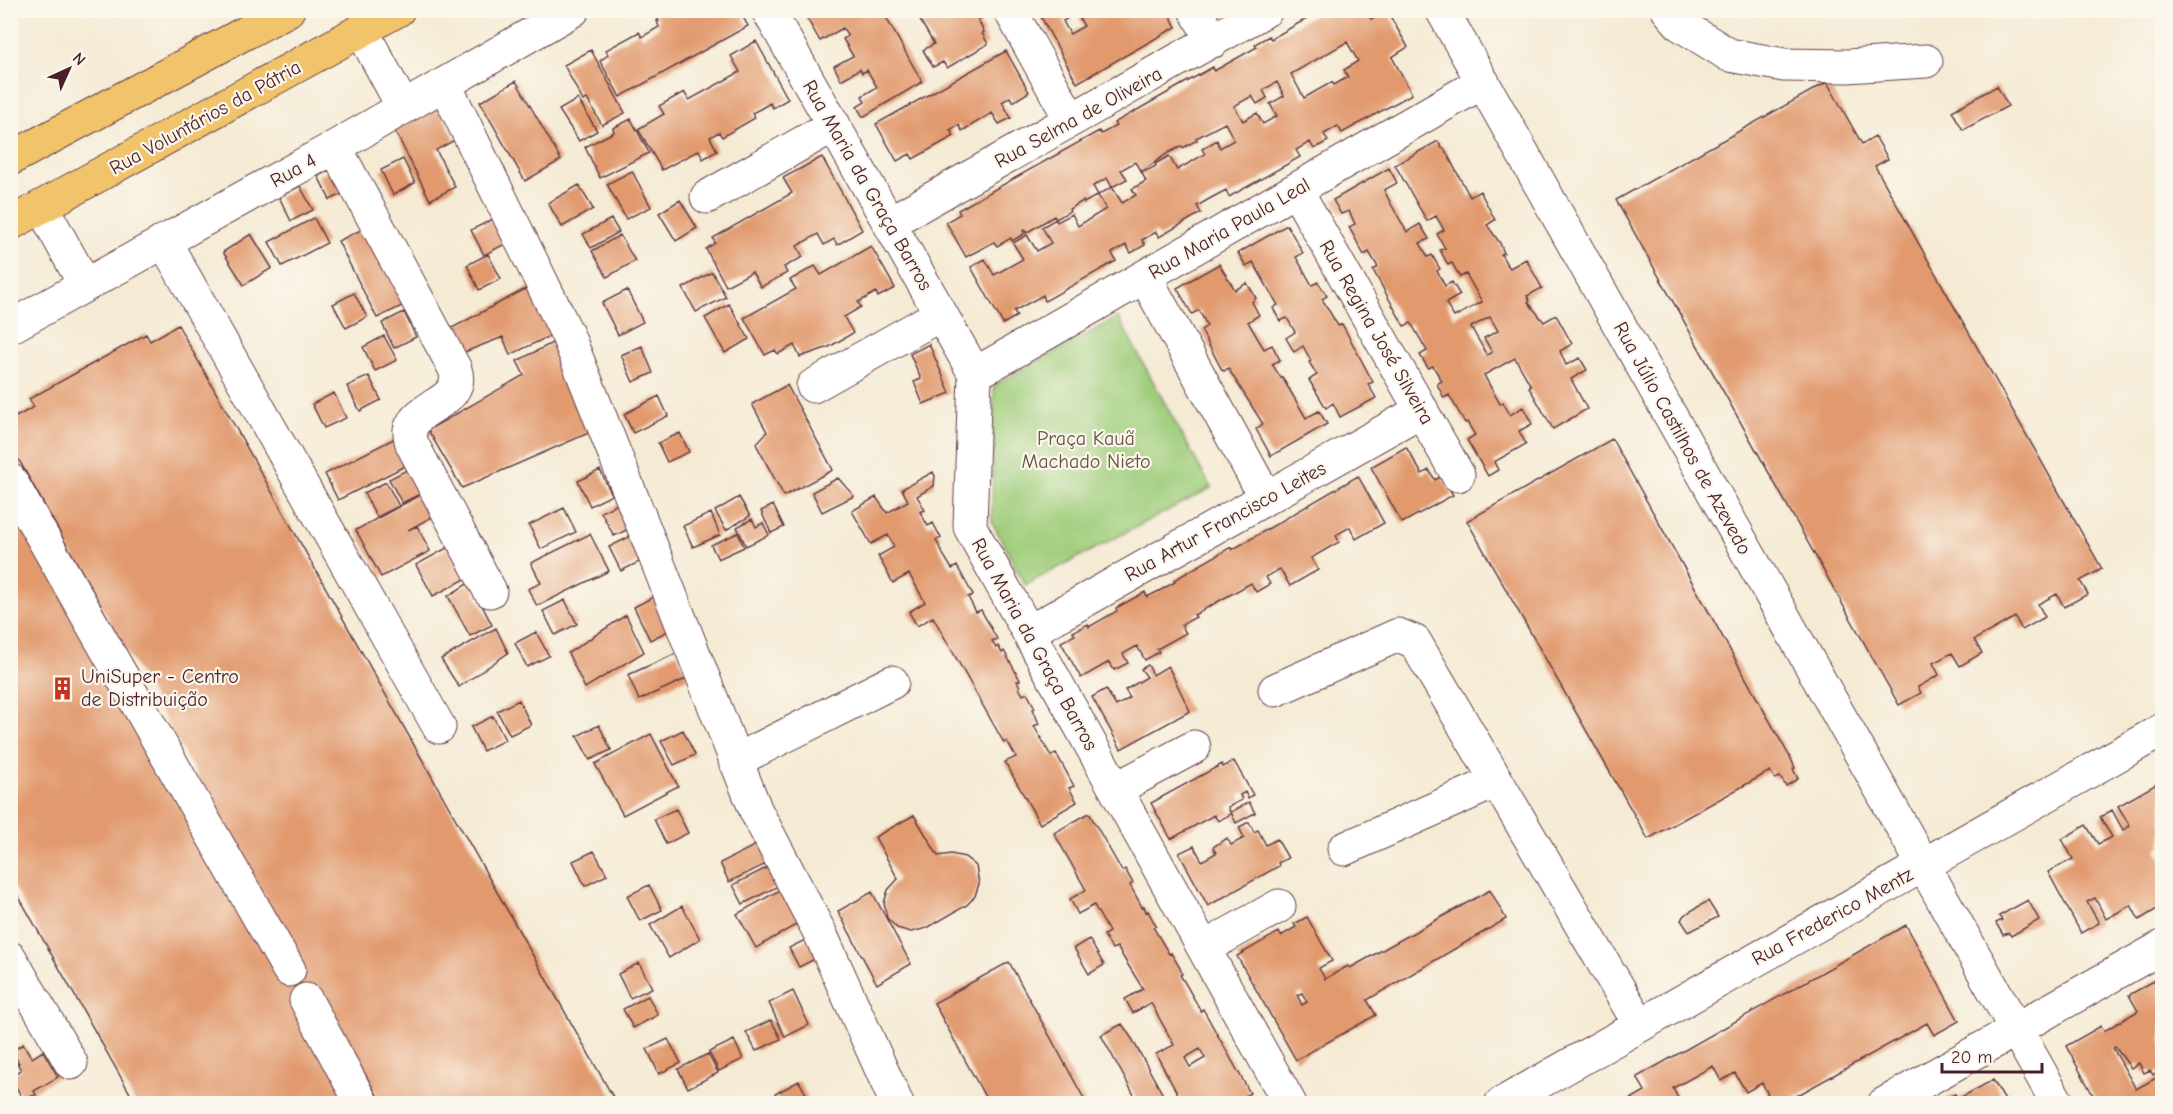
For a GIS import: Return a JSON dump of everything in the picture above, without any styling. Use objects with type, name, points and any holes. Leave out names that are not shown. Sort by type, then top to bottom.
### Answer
[{"type":"main road","points":[[10,159],[288,10]]},
{"type":"main road","name":"Rua Voluntários da Pátria","points":[[10,224],[399,10]]},
{"type":"street","name":"Rua 4","points":[[10,327],[335,147],[573,10]]},
{"type":"street","name":"Rua Maria da Graça Barros","points":[[768,10],[975,374],[970,527],[1290,1104]]},
{"type":"street","points":[[1010,10],[1071,120]]},
{"type":"street","points":[[1195,10],[1212,41]]},
{"type":"street","name":"Rua Selma de Oliveira","points":[[889,223],[1266,10]]},
{"type":"street","name":"Rua Júlio Castilhos de Azevedo","points":[[1442,10],[2058,1104]]},
{"type":"street","points":[[1668,10],[1681,25],[1729,55],[1784,65],[1847,66],[1926,61]]},
{"type":"street","points":[[362,30],[404,107]]},
{"type":"street","name":"Rua Maria Paula Leal","points":[[975,374],[1483,82]]},
{"type":"street","points":[[445,85],[568,336],[735,762],[756,811],[820,933],[897,1104]]},
{"type":"street","points":[[707,197],[834,125]]},
{"type":"street","points":[[335,147],[455,369],[458,379],[454,390],[416,420],[410,431],[412,444],[490,591]]},
{"type":"street","name":"Rua Regina José Silveira","points":[[1296,190],[1458,475]]},
{"type":"street","points":[[42,207],[85,285]]},
{"type":"street","points":[[164,241],[439,727]]},
{"type":"street","points":[[1145,277],[1266,498]]},
{"type":"street","points":[[813,386],[941,314]]},
{"type":"street","name":"Rua Artur Francisco Leites","points":[[1029,632],[1422,410]]},
{"type":"street","points":[[10,480],[289,970]]},
{"type":"street","points":[[1275,690],[1398,635],[1415,642],[1640,1025]]},
{"type":"street","points":[[735,762],[892,682]]},
{"type":"street","name":"Rua Frederico Mentz","points":[[1501,1104],[2163,730]]},
{"type":"street","points":[[1116,789],[1194,747]]},
{"type":"street","points":[[1344,849],[1497,781]]},
{"type":"street","points":[[1204,948],[1279,906]]},
{"type":"street","points":[[1884,1104],[2163,947]]},
{"type":"street","points":[[10,958],[71,1063]]},
{"type":"street","points":[[306,1000],[362,1104]]},
{"type":"green space","name":"Praça Kauã Machado Nieto","points":[[1118,317],[1211,488],[1025,585],[992,522],[994,385]]},
{"type":"building","points":[[653,10],[672,10],[674,13],[677,10],[739,10],[748,26],[620,97],[600,61],[608,55],[606,50],[639,32],[642,37],[659,27],[657,21],[659,21]]},
{"type":"building","points":[[810,10],[882,10],[922,82],[863,117],[857,107],[865,102],[862,96],[877,87],[867,70],[862,73],[860,69],[841,80],[834,66],[853,56],[843,39],[848,36],[843,28],[820,41],[805,15]]},
{"type":"building","points":[[914,10],[983,10],[986,15],[978,20],[988,44],[947,68],[943,62],[933,67],[923,50],[934,44]]},
{"type":"building","points":[[1043,10],[1167,10],[1176,27],[1077,83],[1041,17],[1045,15]],"holes":[[[1076,13],[1084,26],[1070,34],[1063,21]]]},
{"type":"building","points":[[1322,10],[1366,10],[1371,19],[1387,11],[1408,47],[1392,57],[1412,94],[1342,133],[1338,126],[1324,134],[1328,141],[1314,149],[1310,142],[1296,150],[1300,157],[1229,197],[1226,190],[1211,198],[1197,206],[1201,213],[1159,237],[1156,232],[1142,240],[1145,245],[1131,253],[1126,245],[1112,253],[1116,261],[1045,301],[1043,295],[1014,311],[1017,316],[1003,324],[971,267],[985,259],[994,275],[1023,259],[1013,243],[1027,235],[1037,251],[1051,243],[1042,227],[1056,219],[1054,216],[1026,233],[1025,230],[1023,231],[1024,234],[1012,241],[1011,238],[997,246],[994,242],[966,257],[946,222],[960,214],[958,210],[1099,131],[1101,134],[1116,126],[1114,123],[1213,67],[1214,71],[1257,47],[1255,44],[1269,36],[1271,39]],"holes":[[[1347,42],[1358,61],[1344,70],[1348,77],[1334,85],[1332,82],[1304,98],[1291,74]],[[1277,82],[1284,96],[1270,104],[1277,116],[1263,124],[1257,113],[1243,121],[1234,106],[1252,96],[1257,104],[1267,98],[1263,90]],[[1225,123],[1234,140],[1220,148],[1217,140],[1202,149],[1205,154],[1177,170],[1169,156],[1142,173],[1146,181],[1132,189],[1136,195],[1122,203],[1112,187],[1127,179],[1121,170],[1135,162],[1141,172],[1168,153],[1182,146],[1183,148],[1197,140],[1196,138]],[[1107,178],[1112,187],[1098,195],[1093,186]],[[1098,195],[1106,209],[1078,226],[1072,214],[1057,222],[1056,219],[1070,211],[1069,209]]]},
{"type":"building","points":[[756,41],[788,99],[773,108],[770,103],[752,113],[755,118],[722,137],[719,132],[710,137],[717,151],[703,159],[699,150],[662,170],[638,129],[664,114],[659,106],[684,92],[689,100],[740,72],[731,56]]},
{"type":"building","points":[[591,50],[625,113],[602,125],[587,99],[583,101],[564,65]]},
{"type":"building","points":[[1006,51],[1029,92],[1013,102],[1010,97],[1002,102],[1011,118],[999,124],[992,113],[962,131],[959,125],[950,130],[954,136],[913,159],[910,154],[897,161],[876,124]]},
{"type":"building","points":[[516,81],[561,160],[525,181],[480,102]]},
{"type":"building","points":[[1827,82],[1862,144],[1875,136],[1888,159],[1875,166],[2102,569],[2080,581],[2088,594],[2064,607],[2057,594],[2038,604],[2045,617],[2022,630],[2015,617],[1974,640],[1982,653],[1960,666],[1952,653],[1933,663],[1939,675],[1918,687],[1921,693],[1899,705],[1616,200]]},
{"type":"building","points":[[1997,86],[2008,106],[1963,130],[1952,111]]},
{"type":"building","points":[[578,99],[597,131],[579,141],[559,110]]},
{"type":"building","points":[[438,106],[455,140],[436,150],[455,187],[430,200],[394,129]]},
{"type":"building","points":[[631,119],[649,153],[600,178],[585,147],[614,132],[613,128]]},
{"type":"building","points":[[1438,141],[1470,197],[1480,191],[1495,220],[1487,225],[1500,243],[1504,253],[1501,254],[1506,263],[1510,268],[1526,259],[1542,288],[1527,296],[1530,301],[1528,302],[1544,322],[1556,315],[1572,344],[1560,351],[1566,365],[1580,358],[1587,370],[1571,379],[1587,409],[1553,429],[1515,358],[1484,375],[1500,404],[1503,402],[1510,415],[1523,407],[1532,424],[1519,431],[1526,444],[1494,462],[1498,470],[1488,476],[1467,440],[1475,435],[1467,422],[1465,423],[1449,395],[1444,398],[1437,384],[1442,381],[1433,366],[1428,368],[1420,355],[1427,351],[1411,323],[1404,326],[1373,270],[1378,267],[1369,252],[1364,255],[1349,227],[1355,224],[1349,211],[1341,214],[1333,200],[1389,168],[1397,183],[1384,190],[1391,204],[1407,232],[1420,224],[1429,239],[1420,243],[1428,257],[1432,255],[1440,269],[1437,271],[1445,286],[1452,282],[1460,295],[1446,303],[1454,317],[1482,302],[1466,274],[1460,277],[1452,263],[1448,265],[1440,250],[1445,248],[1437,234],[1444,230],[1436,216],[1427,221],[1395,165]],"holes":[[[1490,317],[1498,331],[1484,338],[1492,352],[1487,355],[1471,327]]]},
{"type":"building","points":[[822,157],[862,230],[837,245],[834,239],[824,245],[818,234],[797,246],[803,257],[784,267],[787,273],[761,287],[752,272],[726,286],[706,249],[715,243],[713,238],[792,193],[783,178]]},
{"type":"building","points":[[403,159],[415,183],[393,195],[381,170]]},
{"type":"building","points":[[340,165],[352,189],[330,200],[318,176]]},
{"type":"building","points":[[632,171],[651,207],[626,219],[607,184]]},
{"type":"building","points":[[579,185],[593,209],[562,227],[548,203]]},
{"type":"building","points":[[300,186],[313,210],[291,221],[279,197]]},
{"type":"building","points":[[680,200],[697,228],[676,241],[659,213]]},
{"type":"building","points":[[314,218],[327,243],[282,266],[269,242]]},
{"type":"building","points":[[493,219],[505,244],[484,255],[471,230]]},
{"type":"building","points":[[611,219],[619,232],[591,248],[583,234]]},
{"type":"building","points":[[1287,225],[1303,253],[1296,257],[1312,285],[1318,282],[1327,296],[1322,299],[1338,326],[1342,324],[1373,382],[1368,384],[1376,398],[1340,417],[1333,403],[1326,408],[1309,380],[1317,375],[1309,362],[1311,361],[1303,346],[1294,352],[1286,338],[1295,332],[1287,318],[1280,321],[1273,308],[1278,305],[1253,262],[1246,266],[1238,253]]},
{"type":"building","points":[[365,228],[404,305],[377,318],[338,241]]},
{"type":"building","points":[[251,234],[272,268],[244,285],[223,252]]},
{"type":"building","points":[[620,235],[635,261],[607,277],[592,251]]},
{"type":"building","points":[[871,246],[895,288],[878,297],[876,292],[858,302],[861,307],[844,317],[853,333],[829,347],[800,357],[794,345],[778,354],[775,350],[765,355],[744,318],[796,289],[790,280],[815,266],[821,275]]},
{"type":"building","points":[[488,254],[501,279],[479,290],[467,265]]},
{"type":"building","points":[[1219,264],[1235,290],[1247,283],[1256,298],[1252,302],[1259,315],[1248,322],[1264,349],[1272,345],[1280,360],[1272,364],[1306,418],[1319,411],[1327,424],[1271,456],[1256,429],[1263,424],[1228,368],[1222,370],[1201,330],[1207,326],[1199,310],[1192,314],[1177,288]]},
{"type":"building","points":[[712,272],[726,297],[696,312],[683,288]]},
{"type":"building","points":[[531,286],[552,335],[510,355],[503,337],[462,353],[450,329]]},
{"type":"building","points":[[627,290],[643,322],[618,335],[602,303]]},
{"type":"building","points":[[354,293],[367,317],[346,328],[333,304]]},
{"type":"building","points":[[729,304],[749,339],[725,353],[705,318]]},
{"type":"building","points":[[404,312],[416,337],[394,348],[382,323]]},
{"type":"building","points":[[178,325],[617,1104],[382,1104],[319,992],[350,1104],[136,1104],[10,881],[10,501],[302,963],[10,444],[10,420],[34,407],[29,399],[146,334],[150,341]]},
{"type":"building","points":[[384,336],[397,360],[375,371],[363,347]]},
{"type":"building","points":[[554,342],[598,429],[462,488],[428,430],[524,375],[517,361]]},
{"type":"building","points":[[929,344],[950,393],[923,404],[914,382],[921,379],[910,354]]},
{"type":"building","points":[[642,346],[653,373],[633,382],[621,355]]},
{"type":"building","points":[[369,376],[381,400],[360,411],[347,386]]},
{"type":"building","points":[[787,385],[833,470],[784,496],[756,444],[767,432],[752,404]]},
{"type":"building","points":[[334,393],[346,418],[324,428],[312,404]]},
{"type":"building","points":[[659,396],[668,416],[633,433],[624,414]]},
{"type":"building","points":[[680,433],[689,452],[667,462],[658,443]]},
{"type":"building","points":[[403,434],[417,460],[338,500],[325,474]]},
{"type":"building","points":[[1612,439],[1791,759],[1798,779],[1786,786],[1780,777],[1775,779],[1770,771],[1648,839],[1467,521]]},
{"type":"building","points":[[1406,447],[1422,474],[1429,470],[1435,480],[1442,476],[1453,495],[1402,523],[1371,467]]},
{"type":"building","points":[[411,468],[424,492],[402,503],[389,479]]},
{"type":"building","points":[[600,470],[612,495],[590,506],[578,481]]},
{"type":"building","points":[[933,472],[934,486],[917,496],[925,510],[920,512],[928,526],[933,523],[941,538],[936,540],[944,556],[952,569],[957,566],[973,595],[968,597],[976,612],[981,610],[997,639],[992,641],[1002,653],[1004,651],[1020,680],[1017,681],[1019,688],[1023,695],[1027,693],[1035,708],[1033,709],[1039,724],[1034,726],[1051,756],[1056,753],[1074,786],[1069,788],[1077,802],[1040,824],[1005,762],[1016,757],[1007,741],[1004,743],[933,617],[917,626],[909,612],[925,602],[909,574],[893,583],[878,556],[894,547],[888,535],[871,544],[852,511],[876,497],[887,513],[908,501],[902,489]]},
{"type":"building","points":[[1358,476],[1384,523],[1356,539],[1350,527],[1336,535],[1339,542],[1311,558],[1318,570],[1290,586],[1280,569],[1266,577],[1270,584],[1256,592],[1251,583],[1194,615],[1196,617],[1181,625],[1186,633],[1157,649],[1159,652],[1145,660],[1137,646],[1123,654],[1128,663],[1114,670],[1109,662],[1081,678],[1061,642],[1075,635],[1073,632],[1088,624],[1089,627],[1117,611],[1116,608],[1145,592],[1147,597],[1161,590],[1231,547],[1232,550]]},
{"type":"building","points":[[838,478],[854,496],[822,512],[812,492]]},
{"type":"building","points":[[386,482],[399,506],[377,517],[364,493]]},
{"type":"building","points":[[429,490],[441,512],[408,530],[417,526],[430,551],[381,577],[356,530]]},
{"type":"building","points":[[739,497],[750,516],[726,530],[715,511]]},
{"type":"building","points":[[623,501],[635,526],[614,536],[601,512]]},
{"type":"building","points":[[773,505],[784,527],[771,533],[761,511]]},
{"type":"building","points":[[564,508],[576,532],[541,549],[529,525]]},
{"type":"building","points":[[711,513],[720,535],[693,547],[683,526]]},
{"type":"building","points":[[752,519],[756,527],[763,523],[769,535],[746,546],[737,527]]},
{"type":"building","points":[[738,533],[744,547],[718,559],[711,545]]},
{"type":"building","points":[[590,534],[609,571],[537,606],[528,589],[541,583],[531,563]]},
{"type":"building","points":[[631,536],[643,560],[621,571],[609,547]]},
{"type":"building","points":[[456,543],[473,575],[433,596],[416,565]]},
{"type":"building","points":[[470,582],[492,625],[470,636],[448,596]]},
{"type":"building","points":[[655,596],[672,629],[650,640],[634,607]]},
{"type":"building","points":[[565,600],[577,624],[555,635],[543,611]]},
{"type":"building","points":[[626,615],[644,652],[585,688],[568,653]]},
{"type":"building","points":[[496,628],[508,653],[459,687],[441,659]]},
{"type":"building","points":[[536,632],[549,656],[527,667],[515,643]]},
{"type":"building","points":[[677,653],[688,678],[639,700],[628,675]]},
{"type":"building","points":[[1148,665],[1153,675],[1168,666],[1190,711],[1121,749],[1092,697],[1106,689],[1116,706],[1130,698],[1125,690],[1147,677],[1141,669]]},
{"type":"building","points":[[519,700],[531,725],[510,735],[497,711]]},
{"type":"building","points":[[493,716],[505,740],[483,751],[471,727]]},
{"type":"building","points":[[599,725],[611,750],[590,760],[577,736]]},
{"type":"building","points":[[683,730],[695,755],[674,765],[661,741]]},
{"type":"building","points":[[651,734],[678,786],[623,815],[595,764]]},
{"type":"building","points":[[1234,761],[1253,795],[1248,798],[1245,792],[1240,795],[1242,800],[1228,807],[1231,814],[1218,821],[1214,815],[1171,839],[1151,803],[1222,764],[1223,767]]},
{"type":"building","points":[[2160,782],[2162,786],[2162,846],[2157,849],[2162,858],[2162,906],[2139,920],[2131,905],[2106,919],[2095,898],[2087,902],[2099,923],[2081,933],[2048,872],[2073,859],[2062,839],[2086,825],[2098,844],[2112,837],[2100,817],[2112,810],[2123,830],[2130,826],[2118,806]]},
{"type":"building","points":[[1249,802],[1255,813],[1236,823],[1231,812]]},
{"type":"building","points":[[676,809],[688,833],[666,844],[654,819]]},
{"type":"building","points":[[1089,813],[1122,871],[1125,869],[1133,883],[1130,885],[1156,926],[1153,927],[1180,968],[1182,974],[1180,975],[1201,1011],[1203,1009],[1250,1093],[1232,1104],[1183,1104],[1156,1054],[1174,1045],[1151,1003],[1133,1013],[1125,999],[1143,989],[1117,947],[1112,949],[1104,935],[1109,932],[1094,905],[1078,914],[1070,899],[1086,890],[1054,833]],"holes":[[[1200,1049],[1205,1058],[1190,1067],[1185,1058]]]},
{"type":"building","points":[[914,815],[938,856],[951,854],[965,857],[976,866],[979,884],[975,896],[967,905],[927,928],[911,932],[897,928],[887,918],[884,903],[888,890],[898,879],[875,837]]},
{"type":"building","points":[[1249,822],[1254,832],[1258,830],[1266,845],[1277,839],[1288,858],[1278,863],[1279,866],[1208,906],[1179,853],[1194,846],[1202,861],[1216,853],[1213,847],[1227,838],[1231,845],[1244,838],[1239,827]]},
{"type":"building","points":[[762,842],[772,861],[729,882],[720,863]]},
{"type":"building","points":[[594,851],[607,875],[585,886],[573,861]]},
{"type":"building","points":[[776,863],[786,882],[743,904],[733,885]]},
{"type":"building","points":[[649,885],[662,910],[640,921],[627,896]]},
{"type":"building","points":[[789,885],[806,919],[756,948],[737,914]]},
{"type":"building","points":[[1490,890],[1506,919],[1367,1000],[1376,1015],[1296,1060],[1237,956],[1279,932],[1281,936],[1296,927],[1294,924],[1307,917],[1332,961],[1319,968],[1325,979],[1348,966],[1350,968]],"holes":[[[1302,993],[1307,1002],[1302,1005],[1297,995]]]},
{"type":"building","points":[[872,892],[911,964],[877,984],[838,911]]},
{"type":"building","points":[[2028,900],[2039,920],[2011,936],[2009,933],[2003,935],[1996,923],[2002,920],[1999,916]]},
{"type":"building","points":[[1708,901],[1718,917],[1689,932],[1681,920],[1684,915]]},
{"type":"building","points":[[682,906],[700,939],[669,958],[650,925]]},
{"type":"building","points":[[1906,925],[1959,1021],[1934,1035],[1927,1023],[1782,1104],[1773,1104],[1762,1083],[1746,1092],[1735,1073],[1721,1081],[1713,1066],[1673,1088],[1681,1104],[1622,1104],[1645,1091],[1637,1077]]},
{"type":"building","points":[[813,936],[823,955],[799,967],[789,948]]},
{"type":"building","points":[[1089,939],[1104,965],[1089,974],[1074,948]]},
{"type":"building","points":[[1009,962],[1087,1104],[989,1104],[934,1003]]},
{"type":"building","points":[[639,963],[652,988],[630,998],[618,974]]},
{"type":"building","points":[[2159,978],[2162,984],[2162,1104],[2098,1104],[2066,1046],[2101,1026],[2104,1031],[2138,1011],[2129,995]],"holes":[[[2115,1047],[2131,1068],[2139,1063],[2144,1073],[2150,1070],[2153,1075],[2157,1072],[2160,1076],[2136,1089],[2113,1048]]]},
{"type":"building","points":[[793,991],[809,1025],[785,1037],[769,1003]]},
{"type":"building","points":[[648,996],[658,1015],[633,1028],[623,1009]]},
{"type":"building","points":[[771,1020],[781,1039],[756,1051],[746,1032]]},
{"type":"building","points":[[1122,1024],[1168,1104],[1139,1104],[1101,1035]]},
{"type":"building","points":[[668,1039],[681,1063],[659,1074],[647,1049]]},
{"type":"building","points":[[734,1040],[743,1059],[719,1071],[709,1052]]},
{"type":"building","points":[[23,1044],[32,1058],[43,1051],[58,1077],[34,1091],[36,1095],[23,1099],[10,1076],[21,1070],[12,1051]]},
{"type":"building","points":[[708,1054],[718,1073],[688,1088],[678,1069]]},
{"type":"building","points":[[1993,1080],[2007,1104],[1937,1104],[1955,1094],[1958,1099]]},
{"type":"building","points":[[799,1081],[809,1100],[802,1104],[780,1104],[775,1094]]},
{"type":"place","name":"UniSuper - Centro de Distribuição","points":[[63,688]]}]
